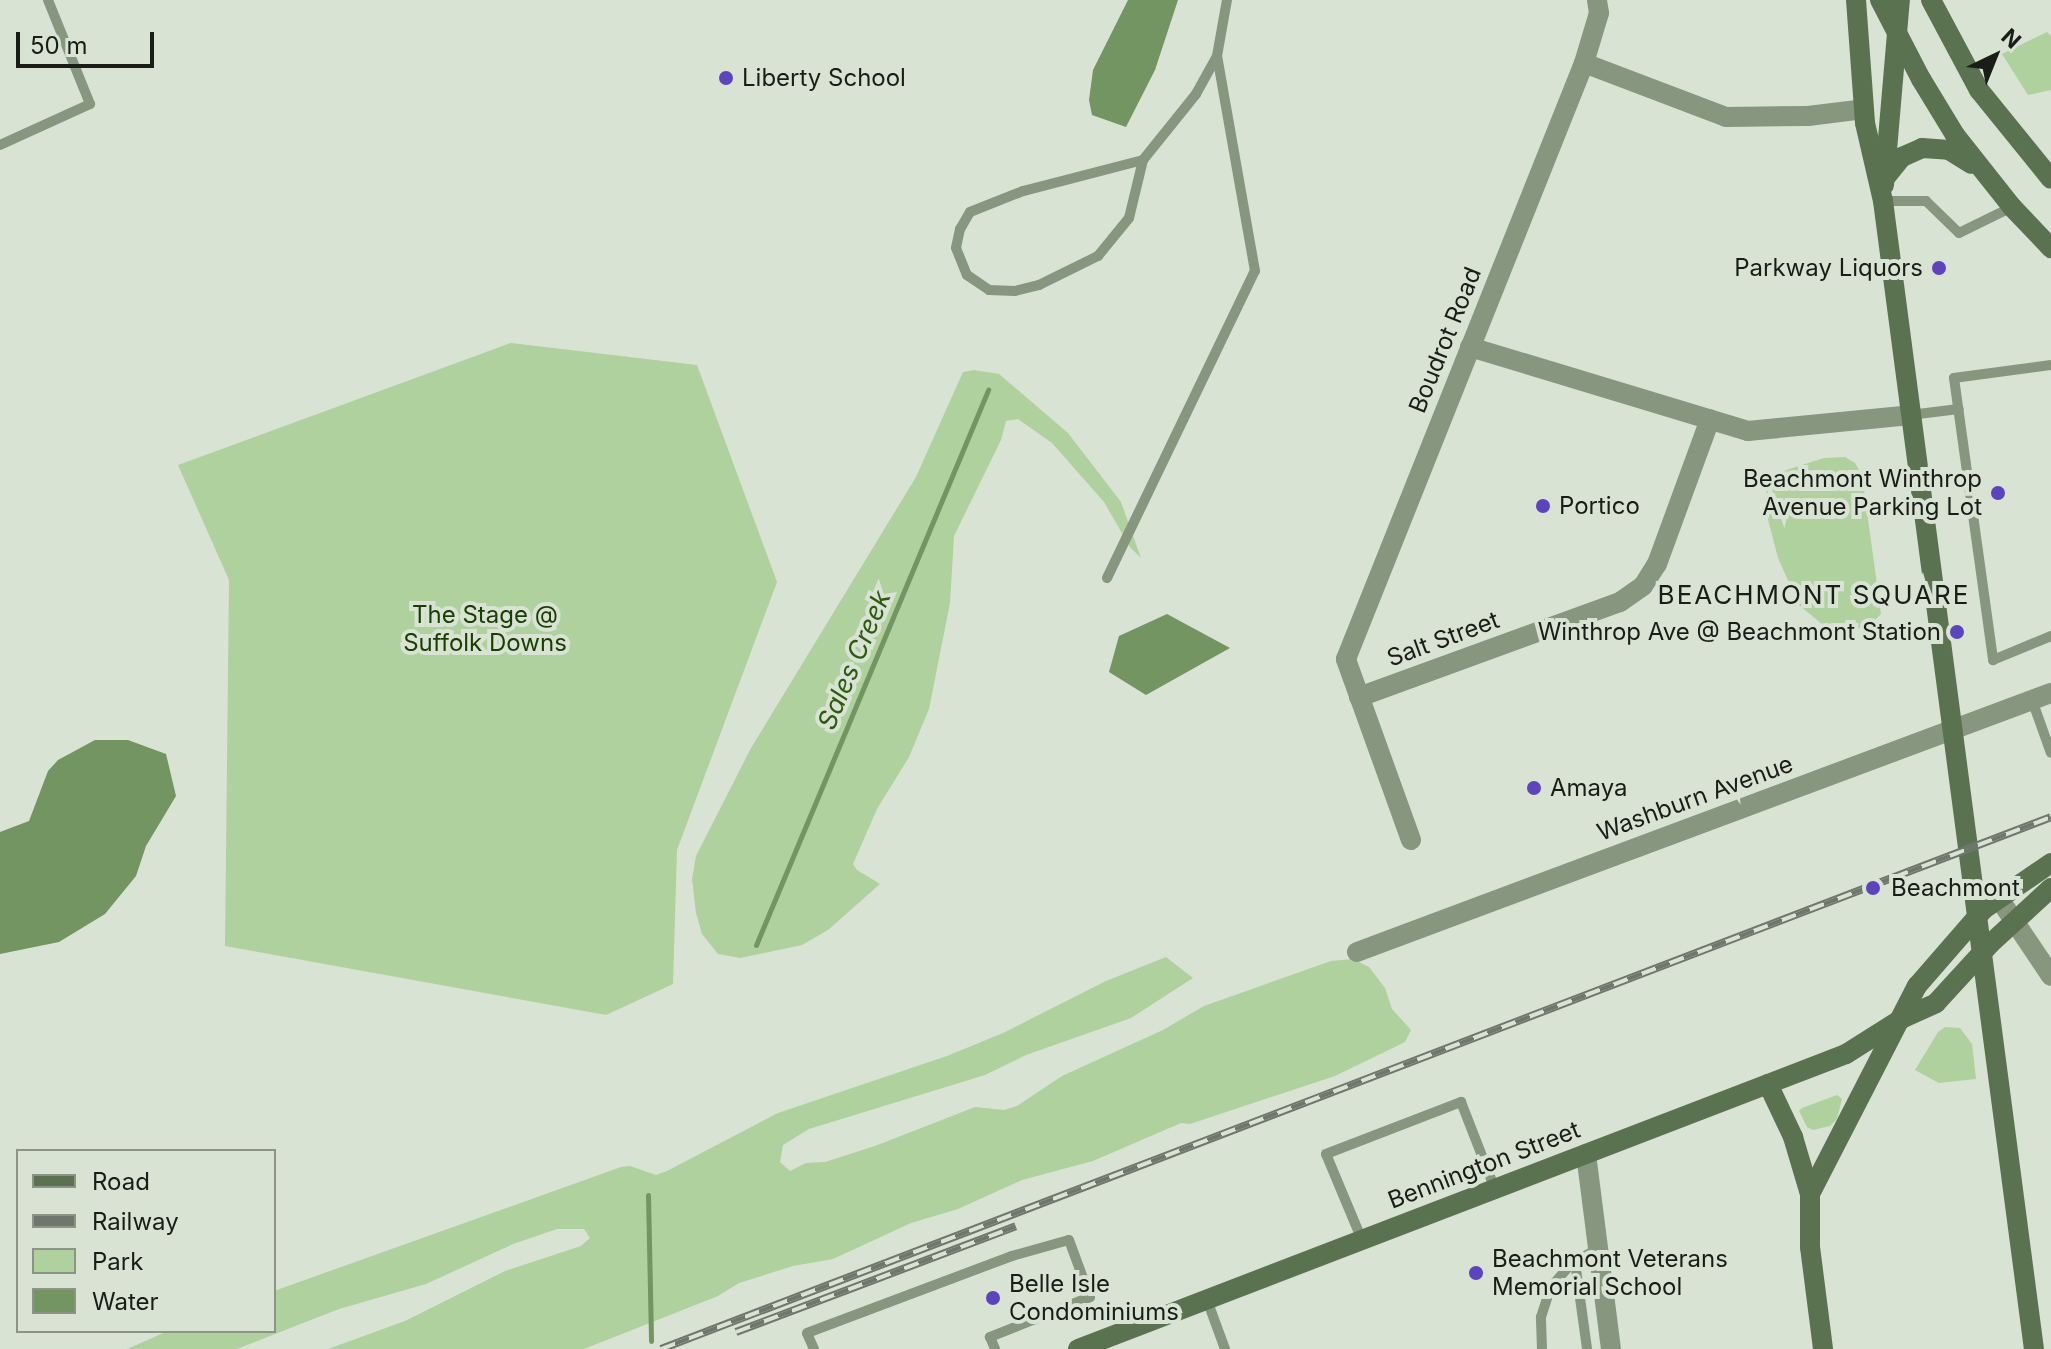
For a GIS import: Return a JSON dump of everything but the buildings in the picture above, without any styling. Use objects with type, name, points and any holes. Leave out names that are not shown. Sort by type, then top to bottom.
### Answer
[{"type":"main road","points":[[1856,0],[1864,109],[1883,201],[2034,1349]]},
{"type":"main road","points":[[1880,0],[1945,120],[1989,181],[2051,248]]},
{"type":"main road","points":[[1883,201],[1900,0]]},
{"type":"main road","points":[[1931,0],[1979,90],[2051,179]]},
{"type":"main road","points":[[1885,178],[1902,157],[1932,147],[1953,152],[1989,181]]},
{"type":"main road","name":"Bennington Street","points":[[1903,1018],[1917,986],[1977,916],[1998,897],[2051,863]]},
{"type":"main road","name":"Bennington Street","points":[[1078,1349],[1856,1050],[1903,1018],[1936,1003],[1982,952],[2051,888]]},
{"type":"main road","points":[[1810,1194],[1903,1018]]},
{"type":"main road","points":[[1768,1084],[1793,1137],[1810,1194],[1810,1247],[1823,1349]]},
{"type":"street","name":"Boudrot Road","points":[[1411,840],[1346,659],[1584,63],[1599,13],[1597,0]]},
{"type":"street","points":[[1584,63],[1726,117],[1808,116],[1864,109]]},
{"type":"street","points":[[1470,347],[1748,431],[1910,415]]},
{"type":"street","name":"Salt Street","points":[[1359,697],[1620,602],[1643,586],[1657,564],[1710,419]]},
{"type":"street","name":"Washburn Avenue","points":[[1357,952],[2042,696]]},
{"type":"street","points":[[1998,897],[2051,976]]},
{"type":"street","points":[[1586,1154],[1611,1349]]},
{"type":"lane","points":[[0,145],[90,104],[48,0]]},
{"type":"lane","points":[[1143,160],[1023,191],[970,212],[960,229],[956,248],[967,275],[989,290],[1015,291],[1039,285],[1098,256],[1129,218],[1143,160],[1196,94],[1217,56],[1227,0]]},
{"type":"lane","points":[[1107,578],[1255,271],[1217,56]]},
{"type":"lane","points":[[1883,201],[1926,201],[1959,233],[2012,207]]},
{"type":"lane","points":[[2051,365],[1954,378],[1993,660],[2051,636]]},
{"type":"lane","points":[[1910,415],[1959,409]]},
{"type":"lane","points":[[2042,696],[2051,753]]},
{"type":"lane","points":[[1362,1240],[1326,1154],[1339,1148],[1461,1102],[1495,1189]]},
{"type":"lane","points":[[814,1349],[807,1333],[1012,1256],[1069,1240],[1090,1297],[990,1337],[995,1349]]},
{"type":"lane","points":[[1542,1349],[1544,1301],[1560,1276],[1598,1248]]},
{"type":"lane","points":[[1575,1262],[1587,1349]]},
{"type":"lane","points":[[1207,1300],[1225,1349]]},
{"type":"green space","points":[[2047,32],[2051,36],[2051,90],[2028,95],[2002,54]]},
{"type":"green space","name":"The Stage @ Suffolk Downs","points":[[511,343],[697,365],[777,582],[677,850],[673,984],[606,1015],[225,946],[229,580],[178,465]]},
{"type":"green space","points":[[974,370],[999,374],[1068,433],[1121,502],[1141,558],[1130,547],[1104,502],[1052,443],[1018,419],[1006,421],[1001,440],[954,536],[950,603],[929,709],[909,757],[877,809],[853,864],[857,870],[880,884],[828,930],[802,945],[740,958],[718,954],[702,934],[696,913],[692,879],[696,856],[751,748],[916,477],[963,372]]},
{"type":"green space","points":[[1845,457],[1855,463],[1862,475],[1881,614],[1870,625],[1847,632],[1823,625],[1799,605],[1778,558],[1765,508],[1768,476],[1824,458]]},
{"type":"green space","points":[[1166,957],[1193,978],[1131,1018],[1026,1055],[985,1075],[809,1129],[783,1145],[780,1162],[790,1171],[806,1163],[825,1162],[875,1146],[975,1107],[1004,1110],[1017,1106],[1062,1076],[1163,1030],[1204,1006],[1331,961],[1353,959],[1369,967],[1385,988],[1392,1009],[1411,1030],[1405,1042],[1335,1076],[1190,1124],[1181,1123],[1093,1161],[1022,1180],[958,1209],[911,1223],[833,1259],[793,1266],[739,1283],[718,1296],[584,1349],[328,1349],[405,1321],[505,1271],[581,1246],[590,1238],[584,1229],[557,1229],[513,1244],[426,1284],[339,1309],[237,1349],[127,1349],[163,1333],[276,1333],[276,1290],[621,1167],[630,1166],[656,1175],[667,1171],[778,1113],[947,1056],[1003,1033],[1106,981]]},
{"type":"green space","points":[[1945,1027],[1960,1028],[1972,1044],[1976,1079],[1939,1083],[1915,1070],[1938,1032]]},
{"type":"green space","points":[[1837,1095],[1842,1099],[1837,1119],[1830,1126],[1813,1130],[1807,1127],[1799,1111]]},
{"type":"water","points":[[1128,0],[1178,0],[1155,70],[1126,127],[1092,115],[1089,100],[1093,70]]},
{"type":"water","points":[[1167,614],[1230,648],[1146,695],[1109,672],[1119,636]]},
{"type":"water","points":[[95,740],[128,740],[166,754],[176,796],[146,846],[136,876],[105,914],[59,942],[0,954],[0,832],[29,821],[48,771],[58,760]]},
{"type":"waterway","name":"Sales Creek","points":[[756,945],[988,390]]},
{"type":"waterway","name":"Sales Creek","points":[[648,1195],[651,1341]]},
{"type":"railway","points":[[661,1349],[2051,817]]},
{"type":"railway","points":[[736,1332],[1016,1226]]},
{"type":"place","name":"Liberty School","points":[[726,78]]},
{"type":"place","name":"Parkway Liquors","points":[[1939,268]]},
{"type":"place","name":"Beachmont Winthrop Avenue Parking Lot","points":[[1998,493]]},
{"type":"place","name":"Portico","points":[[1543,506]]},
{"type":"place","name":"Winthrop Ave @ Beachmont Station","points":[[1957,632]]},
{"type":"place","name":"Amaya","points":[[1534,788]]},
{"type":"place","name":"Beachmont","points":[[1873,888]]},
{"type":"place","name":"Beachmont Veterans Memorial School","points":[[1476,1273]]},
{"type":"place","name":"Belle Isle Condominiums","points":[[993,1298]]},
{"type":"district","name":"BEACHMONT SQUARE","points":[[1814,595]]}]
